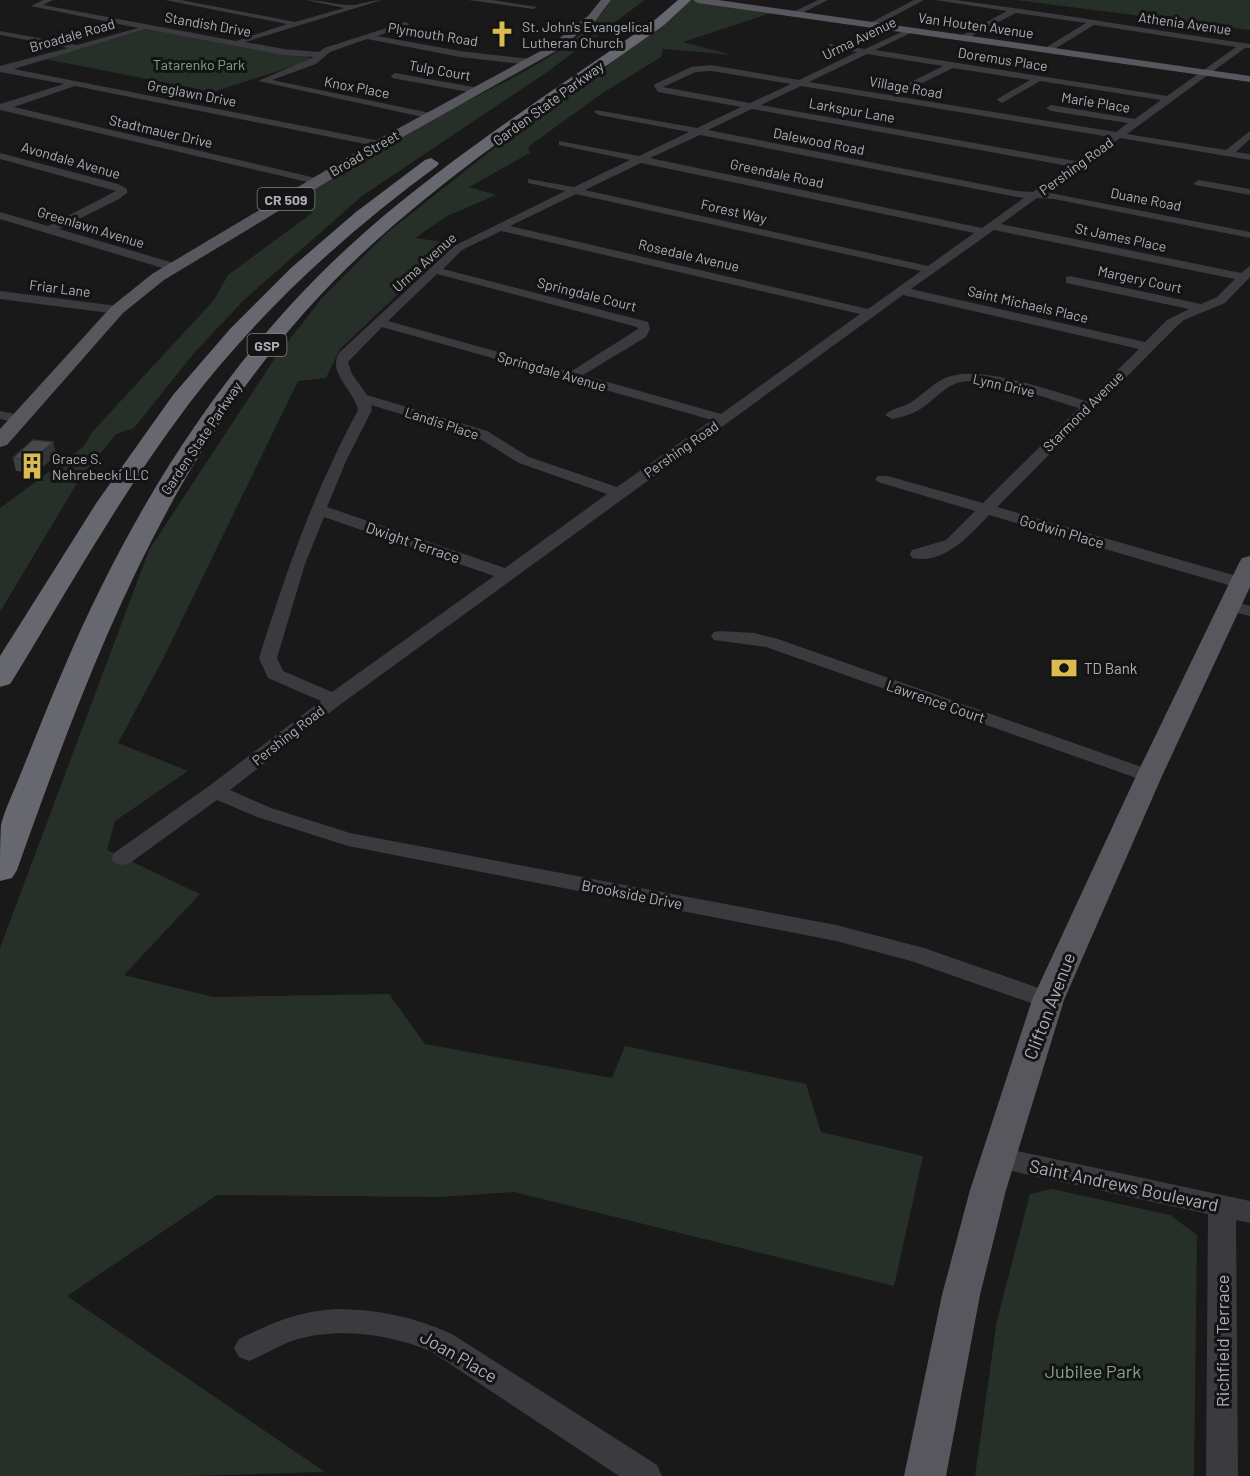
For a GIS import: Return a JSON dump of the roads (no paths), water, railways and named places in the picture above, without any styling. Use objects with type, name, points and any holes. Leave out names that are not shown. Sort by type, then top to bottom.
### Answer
[{"type":"highway","name":"Garden State Parkway","points":[[0,870],[102,615],[139,537],[188,453],[241,377],[275,335],[324,282],[418,197],[660,22],[698,1]]},
{"type":"highway","name":"Garden State Parkway","points":[[0,678],[86,538],[154,437],[205,370],[267,300],[331,239],[379,200],[650,9]]},
{"type":"main road","name":"Broad Street","points":[[0,441],[117,310],[135,294],[173,267],[316,181],[531,62],[574,33],[592,18],[606,0]]},
{"type":"main road","name":"Van Houten Avenue","points":[[698,0],[1250,79]]},
{"type":"main road","name":"Clifton Avenue","points":[[925,1476],[961,1295],[998,1158],[1047,1000],[1149,776],[1243,591]]},
{"type":"street","name":"Standish Drive","points":[[48,0],[35,6],[284,52],[319,55]]},
{"type":"street","points":[[170,0],[297,24]]},
{"type":"street","points":[[310,0],[353,7]]},
{"type":"street","points":[[235,43],[378,0]]},
{"type":"street","points":[[472,0],[533,7]]},
{"type":"street","points":[[793,14],[824,0]]},
{"type":"street","points":[[870,25],[920,0]]},
{"type":"street","name":"Athenia Avenue","points":[[939,0],[1095,21],[1132,30],[1247,46]]},
{"type":"street","points":[[964,38],[1015,10]]},
{"type":"street","points":[[1048,50],[1095,21]]},
{"type":"street","points":[[319,55],[327,50],[405,24]]},
{"type":"street","name":"Broadale Road","points":[[2,69],[148,27]]},
{"type":"street","name":"Urma Avenue","points":[[363,398],[345,375],[340,362],[458,248],[910,30]]},
{"type":"street","points":[[0,33],[78,48]]},
{"type":"street","name":"Plymouth Road","points":[[366,37],[460,54],[531,62]]},
{"type":"street","name":"Doremus Place","points":[[832,45],[1169,99]]},
{"type":"street","name":"Pershing Road","points":[[122,858],[216,791],[334,700],[619,493],[1203,74],[1247,46]]},
{"type":"street","name":"Knox Place","points":[[319,55],[308,64],[262,81],[432,116]]},
{"type":"street","points":[[910,86],[951,65]]},
{"type":"street","name":"Village Road","points":[[689,71],[711,68],[1104,135],[1120,135],[1250,157]]},
{"type":"street","name":"Greglawn Drive","points":[[2,69],[380,144]]},
{"type":"street","name":"Larkspur Lane","points":[[689,71],[658,88],[1078,165]]},
{"type":"street","name":"Tulp Court","points":[[395,76],[479,91]]},
{"type":"street","points":[[1002,100],[1039,78]]},
{"type":"street","points":[[1,108],[75,83]]},
{"type":"street","name":"Stadtmauer Drive","points":[[1,108],[316,181]]},
{"type":"street","name":"Marie Place","points":[[1051,108],[1137,122]]},
{"type":"street","name":"Dalewood Road","points":[[599,112],[1035,196]]},
{"type":"street","points":[[1228,153],[1250,134]]},
{"type":"street","name":"Greendale Road","points":[[562,143],[989,229]]},
{"type":"street","name":"Avondale Avenue","points":[[0,156],[123,190],[115,197],[49,231]]},
{"type":"street","name":"Forest Way","points":[[531,181],[931,270]]},
{"type":"street","points":[[1199,183],[1250,192]]},
{"type":"street","name":"Duane Road","points":[[1035,196],[1054,196],[1250,235]]},
{"type":"street","name":"Greenlawn Avenue","points":[[0,215],[173,267]]},
{"type":"street","name":"Rosedale Avenue","points":[[500,227],[871,313]]},
{"type":"street","name":"St James Place","points":[[989,229],[1246,273]]},
{"type":"street","name":"Springdale Court","points":[[435,270],[643,325],[644,329],[641,334],[571,377]]},
{"type":"street","name":"Starmond Avenue","points":[[918,554],[952,543],[1180,317],[1228,295],[1246,273]]},
{"type":"street","name":"Margery Court","points":[[1070,280],[1203,308]]},
{"type":"street","name":"Saint Michaels Place","points":[[902,291],[1148,347]]},
{"type":"street","name":"Friar Lane","points":[[0,295],[117,310]]},
{"type":"street","name":"Springdale Avenue","points":[[380,323],[724,419]]},
{"type":"street","name":"Lynn Drive","points":[[892,415],[910,411],[951,380],[959,377],[984,379],[1089,406]]},
{"type":"street","points":[[334,700],[275,675],[268,658],[282,609],[317,509],[338,461],[365,410],[363,398]]},
{"type":"street","name":"Landis Place","points":[[363,398],[482,434],[524,460],[619,493]]},
{"type":"street","points":[[0,415],[20,419]]},
{"type":"street","name":"Godwin Place","points":[[883,479],[1243,591]]},
{"type":"street","name":"Dwight Terrace","points":[[317,509],[509,575]]},
{"type":"street","name":"Lawrence Court","points":[[720,636],[754,638],[772,643],[1149,776]]},
{"type":"street","name":"Brookside Drive","points":[[216,791],[237,802],[275,816],[348,839],[836,933],[916,954],[1047,1000]]},
{"type":"street","name":"Saint Andrews Boulevard","points":[[998,1158],[1236,1209]]},
{"type":"street","name":"Richfield Terrace","points":[[1222,1476],[1236,1209]]},
{"type":"street","name":"Joan Place","points":[[249,1348],[298,1326],[329,1323],[397,1326],[422,1333],[442,1342],[646,1476]]},
{"type":"place","name":"St. John's Evangelical Lutheran Church","points":[[502,34]]},
{"type":"place","name":"Grace S. Nehrebecki LLC","points":[[32,466]]},
{"type":"place","name":"TD Bank","points":[[1064,668]]},
{"type":"park label","name":"Tatarenko Park","points":[[199,64]]},
{"type":"park label","name":"Jubilee Park","points":[[1093,1371]]}]
